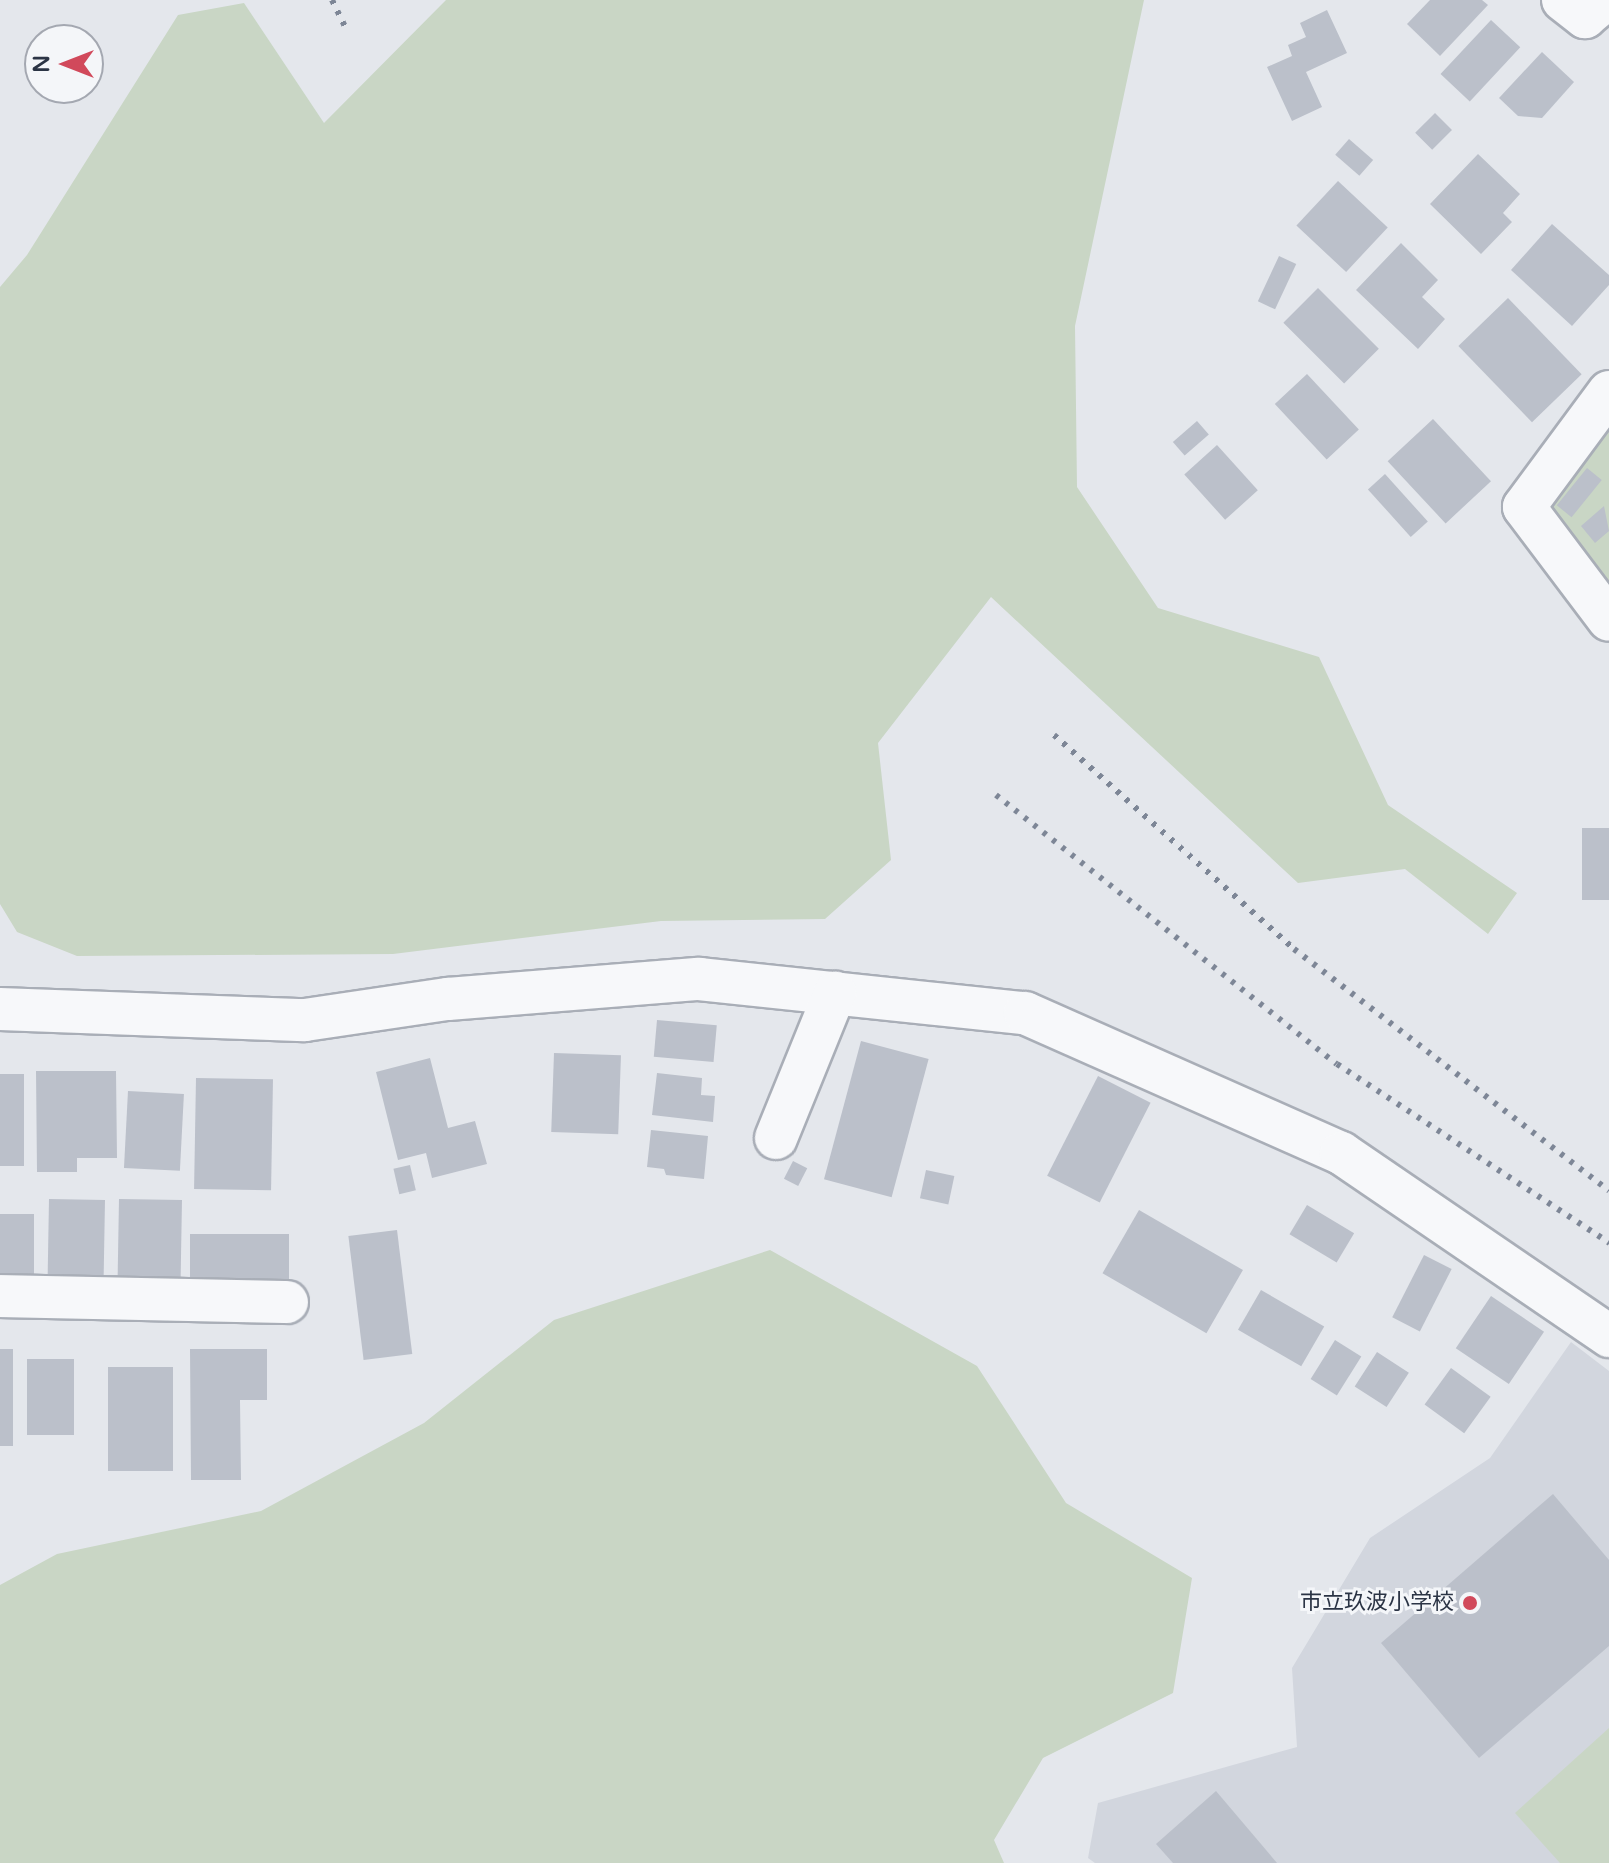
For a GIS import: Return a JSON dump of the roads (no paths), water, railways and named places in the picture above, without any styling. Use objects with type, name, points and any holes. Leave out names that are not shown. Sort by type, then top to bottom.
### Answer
[{"type":"street","points":[[1563,0],[1585,17],[1605,0]]},
{"type":"street","points":[[1609,392],[1524,507],[1609,620]]},
{"type":"street","points":[[0,1009],[305,1020],[448,999],[699,979],[1025,1013],[1327,1147],[1498,1257],[1609,1336]]},
{"type":"street","points":[[776,1138],[835,993]]},
{"type":"street","points":[[0,1296],[287,1302]]},
{"type":"railway","points":[[332,0],[347,31]]},
{"type":"railway","points":[[1054,735],[1294,949],[1609,1191]]},
{"type":"railway","points":[[996,795],[1337,1064],[1609,1243]]},
{"type":"place","name":"市立玖波小学校","points":[[1470,1603]]}]
